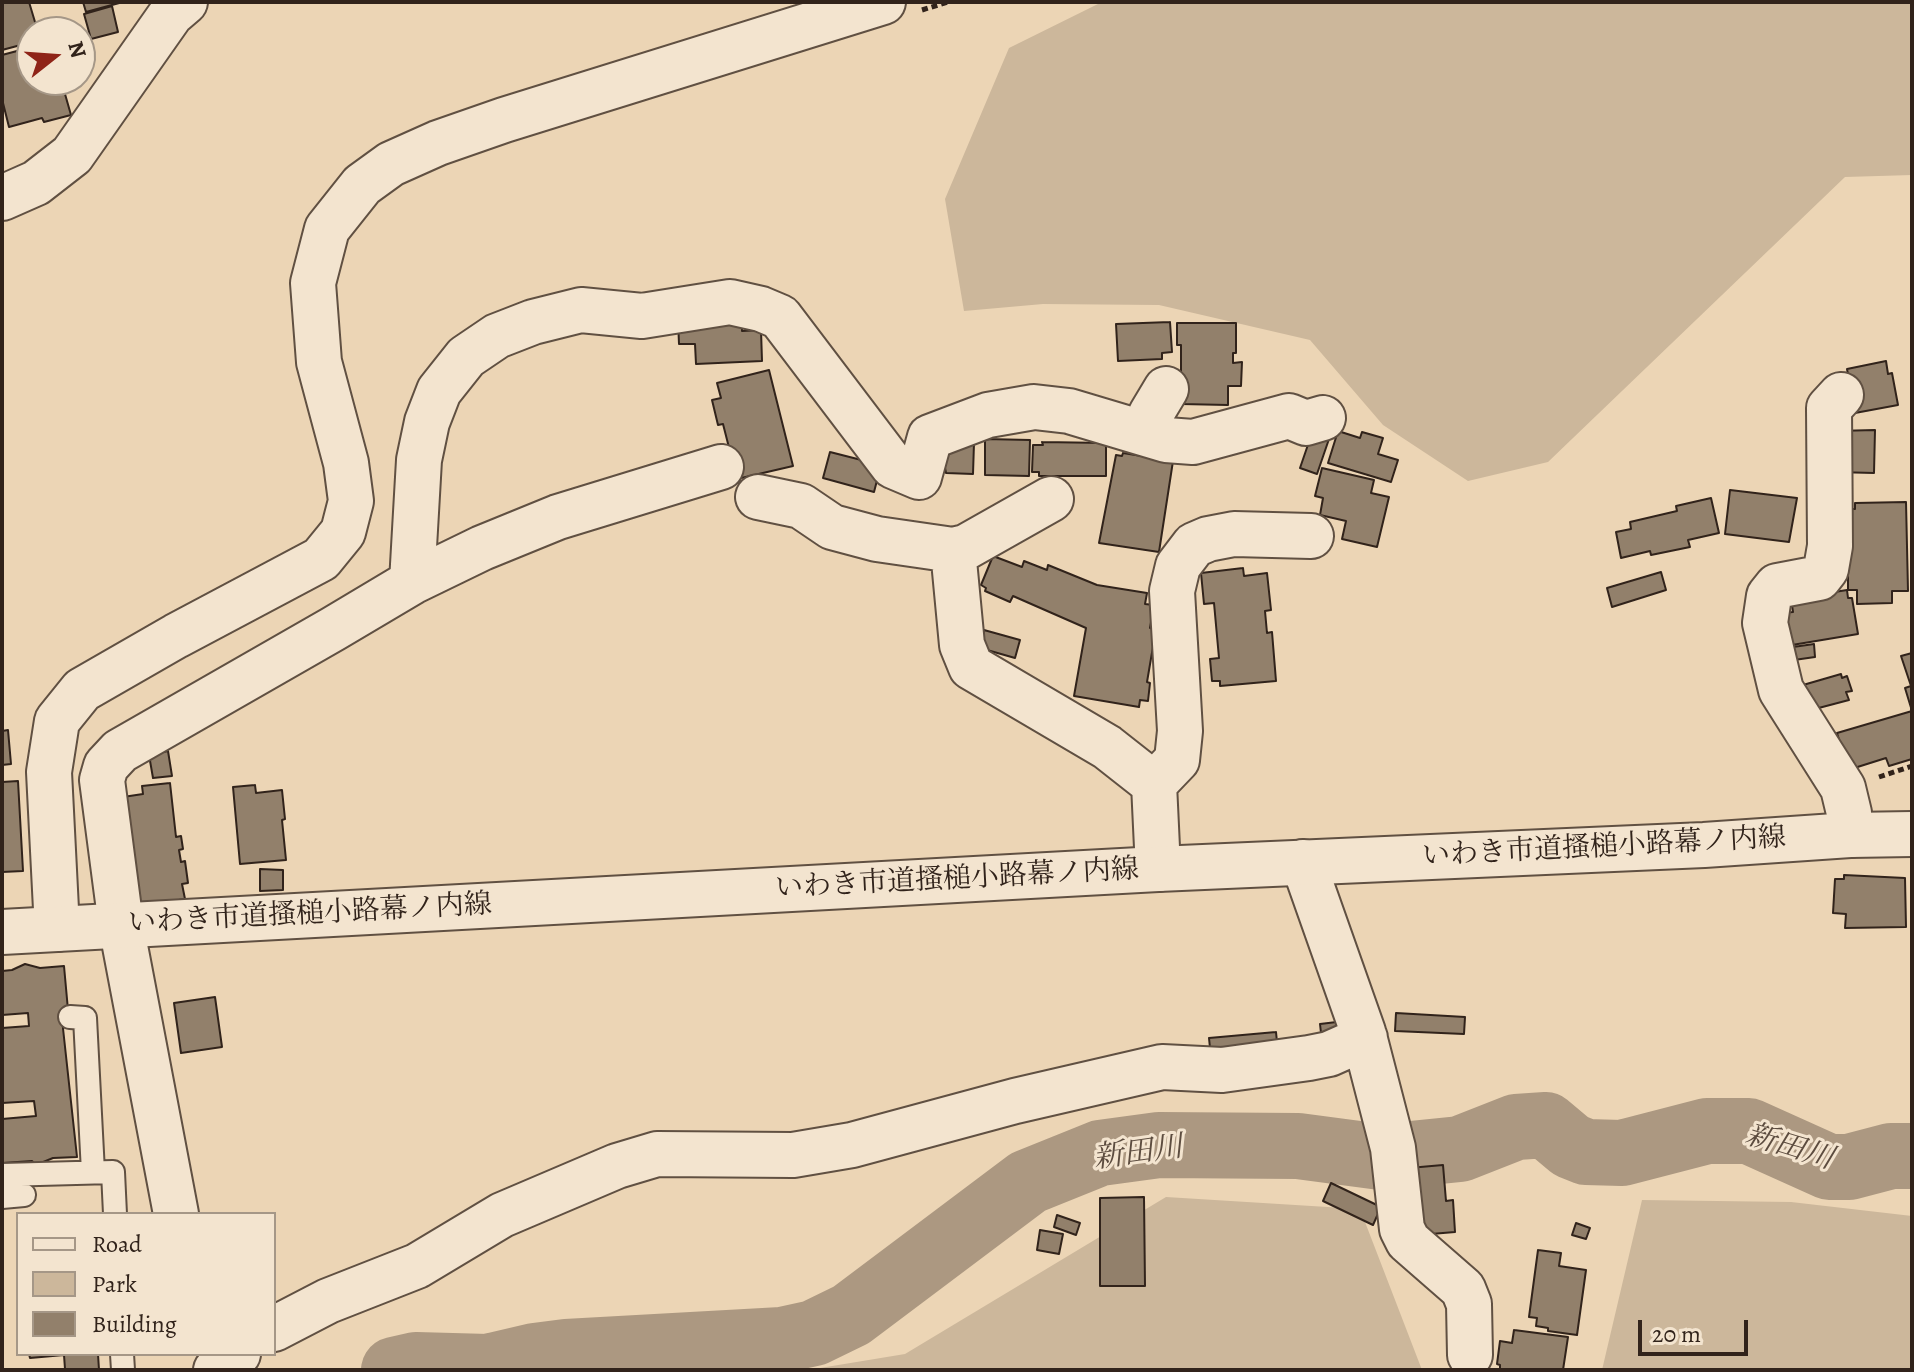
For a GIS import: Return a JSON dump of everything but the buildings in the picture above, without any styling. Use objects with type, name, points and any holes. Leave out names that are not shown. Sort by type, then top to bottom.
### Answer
[{"type":"street","points":[[57,929],[49,772],[57,721],[82,690],[321,559],[343,532],[351,501],[348,476],[319,362],[313,283],[327,229],[362,185],[391,164],[491,124],[883,2]]},
{"type":"street","points":[[2,198],[36,183],[72,155],[174,6]]},
{"type":"street","points":[[412,582],[419,460],[427,422],[439,391],[466,357],[497,336],[533,322],[581,310],[642,316],[730,302],[780,317],[893,466],[919,477],[930,437],[988,415],[1034,407],[1069,411],[1166,440],[1193,442],[1289,416],[1306,423],[1323,418]]},
{"type":"street","points":[[1146,434],[1151,414],[1166,389]]},
{"type":"street","points":[[1841,395],[1829,408],[1830,546],[1826,569],[1819,578],[1777,586],[1769,596],[1765,623],[1781,690],[1843,788],[1850,835]]},
{"type":"street","points":[[176,1212],[121,925],[102,780],[106,766],[120,751],[412,582],[482,548],[558,517],[721,467]]},
{"type":"street","points":[[758,497],[801,506],[832,527],[877,539],[953,550],[966,547],[1051,499]]},
{"type":"street","points":[[1158,869],[1154,784],[1177,760],[1180,731],[1173,577],[1194,545],[1208,539],[1234,534],[1311,536]]},
{"type":"street","points":[[953,550],[962,645],[971,667],[1107,747],[1154,784]]},
{"type":"street","name":"いわき市道搔槌小路幕ノ内線","points":[[2,932],[1158,869],[1912,834]]},
{"type":"street","points":[[1303,862],[1365,1038],[1394,1159],[1402,1229],[1408,1241],[1463,1289],[1469,1304],[1470,1355]]},
{"type":"street","points":[[276,1328],[328,1301],[417,1266],[502,1215],[617,1166],[657,1154],[762,1156],[823,1150],[1162,1067],[1222,1070],[1309,1058],[1329,1054],[1365,1038]]},
{"type":"street","points":[[214,1370],[235,1356]]},
{"type":"lane","points":[[70,1017],[85,1018],[93,1172]]},
{"type":"lane","points":[[2,1175],[113,1172],[115,1212]]},
{"type":"green space","points":[[1102,2],[1912,2],[1912,175],[1845,177],[1548,462],[1468,481],[1383,425],[1310,340],[1159,305],[1043,304],[964,311],[945,199],[1009,48]]},
{"type":"green space","points":[[1166,1197],[1360,1209],[1422,1370],[808,1370],[905,1354]]},
{"type":"green space","points":[[1642,1200],[1791,1202],[1912,1216],[1912,1370],[1602,1370]]},
{"type":"waterway","name":"新田川","points":[[394,1370],[416,1365],[488,1367],[566,1352],[782,1340],[814,1333],[851,1315],[1028,1182],[1100,1153],[1159,1145],[1298,1146],[1381,1157],[1460,1149],[1516,1127],[1546,1125],[1571,1146],[1586,1152],[1622,1153],[1707,1131],[1749,1131],[1829,1167],[1849,1167],[1891,1156],[1912,1156]]}]
